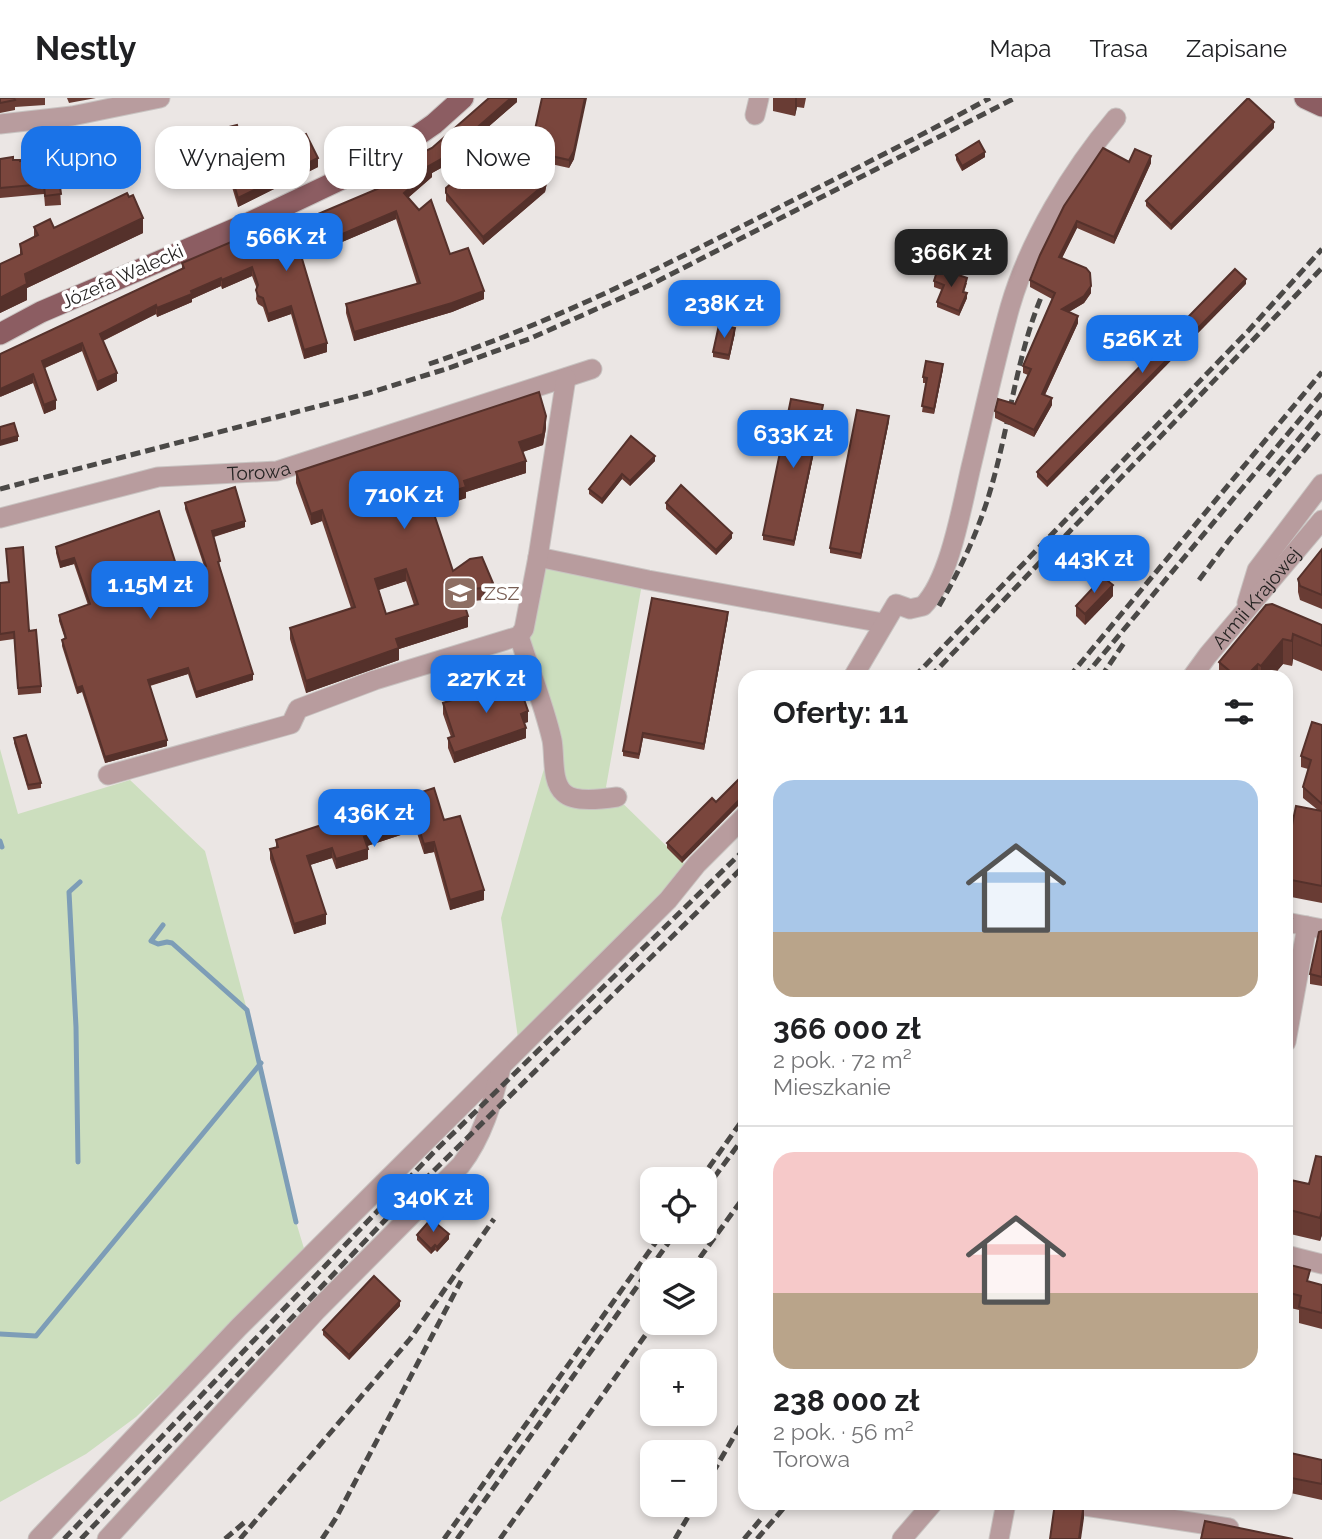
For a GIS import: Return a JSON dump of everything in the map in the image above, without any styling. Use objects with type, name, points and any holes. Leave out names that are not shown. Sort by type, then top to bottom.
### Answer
[{"type":"main road","name":"Józefa Walecki","points":[[0,334],[41,312],[251,222],[362,169],[434,124],[463,98]]},
{"type":"main road","points":[[1305,98],[1322,106]]},
{"type":"street","points":[[0,124],[72,116],[160,98]]},
{"type":"street","points":[[857,670],[896,604],[910,609],[923,606],[935,589],[953,542],[1011,303],[1026,264],[1072,176],[1116,118]]},
{"type":"street","name":"Torowa","points":[[0,518],[158,477],[277,471],[592,369]]},
{"type":"street","points":[[108,775],[291,724],[298,709],[375,680],[519,636],[524,628],[538,557],[566,378]]},
{"type":"street","points":[[1245,611],[1257,570],[1322,484]]},
{"type":"street","name":"Armii Krajowej","points":[[1198,670],[1245,611],[1265,598],[1322,520]]},
{"type":"street","points":[[538,557],[647,589],[751,608],[883,623]]},
{"type":"street","points":[[519,636],[552,741],[557,780],[561,789],[565,795],[591,800],[617,797]]},
{"type":"street","points":[[38,1539],[239,1326],[668,900],[697,864],[738,823]]},
{"type":"street","points":[[1293,923],[1315,928],[1293,1014]]},
{"type":"street","points":[[107,1539],[317,1310],[461,1165],[476,1145],[501,1067]]},
{"type":"street","points":[[1293,1257],[1322,1264]]},
{"type":"street","points":[[902,1539],[927,1510]]},
{"type":"street","points":[[999,1539],[1005,1510]]},
{"type":"street","points":[[1111,1510],[1245,1531]]},
{"type":"green space","points":[[538,557],[642,584],[606,787],[687,866],[518,1038],[501,918],[552,741],[519,636]]},
{"type":"green space","points":[[0,749],[18,814],[130,780],[205,851],[261,1063],[296,1222],[306,1255],[136,1417],[86,1454],[0,1502]]},
{"type":"building","points":[[0,98],[14,98],[15,100],[0,103]]},
{"type":"building","points":[[489,98],[511,98],[479,126],[457,126]]},
{"type":"building","points":[[542,98],[585,98],[574,151],[569,160],[555,157],[555,126],[536,126]]},
{"type":"building","points":[[1248,98],[1274,122],[1171,225],[1146,201]]},
{"type":"building","points":[[441,140],[441,159],[427,167],[427,150]]},
{"type":"building","points":[[979,141],[985,152],[962,166],[956,155]]},
{"type":"building","points":[[310,142],[318,158],[310,162]]},
{"type":"building","points":[[1103,148],[1129,162],[1135,149],[1151,156],[1114,237],[1077,221],[1059,257],[1086,268],[1090,273],[1091,286],[1084,296],[1062,309],[1078,316],[1042,394],[1052,398],[1034,430],[995,411],[998,399],[1015,404],[1031,369],[1023,366],[1055,293],[1030,280],[1040,255],[1064,206]]},
{"type":"building","points":[[13,157],[13,160],[20,161],[21,186],[0,188],[0,159]]},
{"type":"building","points":[[44,189],[60,189],[61,194],[45,196]]},
{"type":"building","points":[[235,189],[256,189],[238,198]]},
{"type":"building","points":[[377,189],[408,189],[404,193],[419,210],[431,200],[450,254],[468,248],[484,291],[354,332],[346,304],[420,283],[396,211],[300,252],[327,343],[304,350],[291,306],[268,314],[263,298],[258,296],[258,285],[252,267],[222,280],[221,278],[191,291],[192,294],[157,308],[156,305],[100,334],[117,373],[97,382],[82,343],[42,361],[56,400],[44,405],[33,374],[0,389],[0,354],[184,268],[182,263],[257,231],[259,239]]},
{"type":"building","points":[[446,189],[539,189],[483,237],[446,193]]},
{"type":"building","points":[[127,193],[129,197],[133,195],[143,218],[25,274],[27,284],[0,298],[0,264],[22,254],[20,244],[38,235],[34,227],[50,219],[54,228]]},
{"type":"building","points":[[938,268],[967,278],[963,292],[967,293],[959,311],[937,302],[944,285],[934,281]]},
{"type":"building","points":[[1235,269],[1246,279],[1047,482],[1037,472]]},
{"type":"building","points":[[719,325],[735,328],[729,355],[713,352]]},
{"type":"building","points":[[926,361],[943,364],[934,409],[922,406],[927,378],[923,377]]},
{"type":"building","points":[[539,392],[546,416],[543,434],[519,442],[526,461],[464,481],[466,487],[429,499],[453,571],[470,559],[482,557],[493,583],[483,588],[460,590],[468,616],[396,639],[399,648],[306,681],[290,628],[355,607],[322,510],[311,514],[296,472]],"holes":[[[406,569],[418,604],[386,614],[375,579]]]},
{"type":"building","points":[[791,399],[823,405],[794,541],[763,535]]},
{"type":"building","points":[[857,410],[889,416],[861,554],[830,548]]},
{"type":"building","points":[[14,423],[18,436],[0,441],[0,427]]},
{"type":"building","points":[[631,436],[655,456],[630,481],[622,474],[602,499],[589,489]]},
{"type":"building","points":[[681,485],[732,533],[716,550],[666,503]]},
{"type":"building","points":[[235,487],[245,521],[212,531],[220,561],[218,562],[253,674],[196,692],[188,668],[148,680],[167,740],[105,757],[82,686],[77,688],[62,640],[66,638],[59,615],[90,604],[74,558],[60,562],[56,547],[159,511],[179,574],[206,566],[185,503]]},
{"type":"building","points":[[23,547],[29,631],[36,630],[41,686],[18,688],[14,632],[0,634],[0,583],[9,582],[6,549]]},
{"type":"building","points":[[1322,549],[1322,595],[1300,586],[1298,579]]},
{"type":"building","points":[[1103,577],[1113,585],[1085,614],[1076,606]]},
{"type":"building","points":[[652,598],[728,612],[704,744],[643,733],[639,754],[623,751]]},
{"type":"building","points":[[1272,604],[1322,625],[1322,646],[1293,634],[1292,641],[1283,639],[1261,666],[1258,664],[1252,670],[1229,670],[1219,662],[1266,605]]},
{"type":"building","points":[[517,679],[528,711],[521,714],[526,728],[454,753],[448,738],[454,736],[443,703]]},
{"type":"building","points":[[1312,722],[1322,725],[1322,804],[1303,787],[1311,760],[1301,756]]},
{"type":"building","points":[[26,735],[41,783],[28,785],[14,738]]},
{"type":"building","points":[[738,780],[738,801],[682,858],[667,843],[712,798],[716,802]]},
{"type":"building","points":[[434,788],[444,820],[460,816],[484,890],[450,900],[434,842],[424,844],[416,820],[364,837],[368,849],[336,859],[332,848],[307,856],[326,914],[294,924],[270,849],[278,847],[276,840]]},
{"type":"building","points":[[1296,806],[1322,811],[1322,886],[1293,880],[1293,820]]},
{"type":"building","points":[[1322,931],[1322,977],[1310,974],[1319,932]]},
{"type":"building","points":[[1316,1156],[1322,1157],[1320,1218],[1293,1211],[1293,1181],[1309,1184]]},
{"type":"building","points":[[431,1219],[449,1234],[437,1247],[435,1245],[431,1249],[417,1235]]},
{"type":"building","points":[[1293,1266],[1310,1270],[1307,1281],[1322,1285],[1322,1313],[1299,1307],[1301,1296],[1293,1294]]},
{"type":"building","points":[[374,1276],[400,1301],[349,1355],[323,1330]]},
{"type":"building","points":[[1293,1454],[1322,1460],[1322,1484],[1293,1478]]},
{"type":"building","points":[[1054,1510],[1083,1510],[1079,1539],[1050,1539]]},
{"type":"building","points":[[1205,1521],[1293,1539],[1201,1539]]},
{"type":"waterway","points":[[0,841],[2,847]]},
{"type":"waterway","points":[[78,1162],[76,1027],[69,892],[80,882]]},
{"type":"waterway","points":[[163,925],[151,941],[158,944],[172,943],[247,1010],[296,1222]]},
{"type":"waterway","points":[[0,1334],[36,1336],[261,1063]]},
{"type":"railway","points":[[429,364],[516,332],[644,275],[990,98]]},
{"type":"railway","points":[[0,489],[369,393],[529,339],[648,286],[1015,98]]},
{"type":"railway","points":[[921,670],[1249,330],[1322,249]]},
{"type":"railway","points":[[937,670],[1322,268]]},
{"type":"railway","points":[[939,606],[966,554],[988,498],[1025,345],[1042,295]]},
{"type":"railway","points":[[1075,670],[1322,372]]},
{"type":"railway","points":[[1090,670],[1322,393]]},
{"type":"railway","points":[[1268,476],[1322,411]]},
{"type":"railway","points":[[1199,580],[1322,429]]},
{"type":"railway","points":[[1106,670],[1126,640]]},
{"type":"railway","points":[[64,1539],[434,1152],[738,856]]},
{"type":"railway","points":[[81,1539],[408,1196],[738,872]]},
{"type":"railway","points":[[709,1167],[738,1126]]},
{"type":"railway","points":[[717,1174],[738,1145]]},
{"type":"railway","points":[[700,1258],[738,1205]]},
{"type":"railway","points":[[240,1539],[410,1339],[494,1219]]},
{"type":"railway","points":[[444,1539],[654,1244]]},
{"type":"railway","points":[[457,1539],[667,1244]]},
{"type":"railway","points":[[322,1539],[336,1518],[461,1281]]},
{"type":"railway","points":[[500,1539],[645,1335]]},
{"type":"railway","points":[[717,1466],[738,1430]]},
{"type":"railway","points":[[757,1539],[782,1510]]},
{"type":"railway","points":[[675,1539],[688,1517]]},
{"type":"railway","points":[[744,1539],[761,1519]]},
{"type":"railway","points":[[225,1539],[246,1521]]},
{"type":"place","name":"ZSZ","points":[[460,593]]}]
